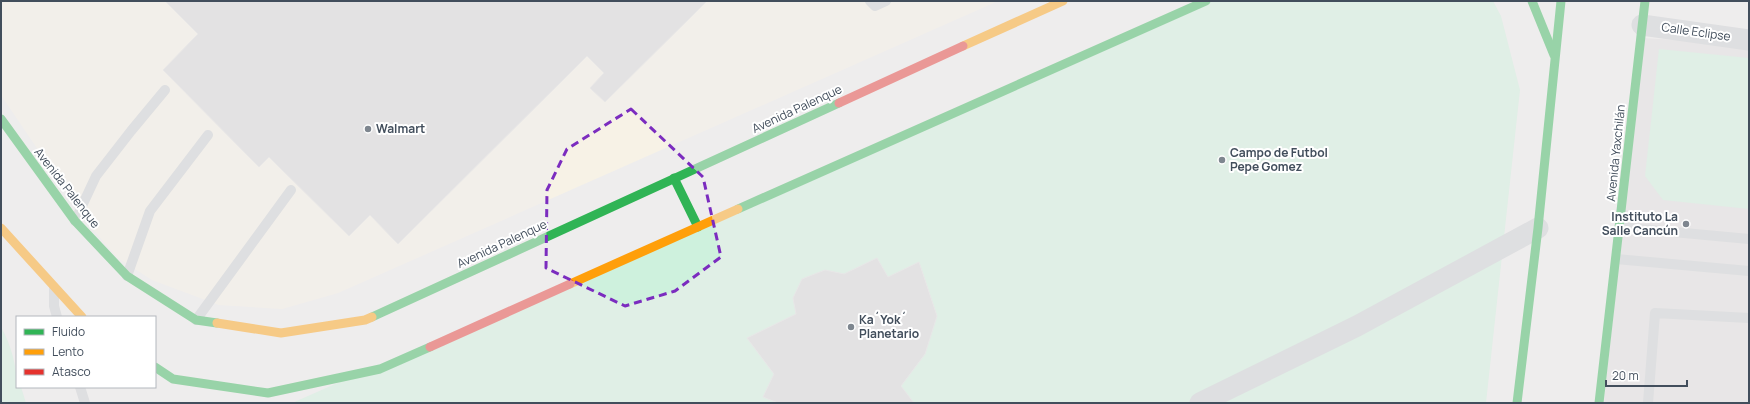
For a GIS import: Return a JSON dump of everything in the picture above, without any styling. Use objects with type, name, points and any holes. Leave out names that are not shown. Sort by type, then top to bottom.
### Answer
[{"type":"street","name":"Avenida Palenque","points":[[1,119],[74,221],[127,276],[196,320],[281,333],[365,320],[1063,1]]},
{"type":"street","points":[[156,368],[173,379],[268,393],[380,369],[1206,1]]},
{"type":"street","points":[[1532,1],[1555,57]]},
{"type":"street","points":[[1517,403],[1538,228],[1561,1]]},
{"type":"street","name":"Avenida Yaxchilán","points":[[1599,403],[1645,1]]},
{"type":"street","name":"Calle Eclipse","points":[[1642,25],[1749,40]]},
{"type":"street","points":[[674,178],[698,227]]},
{"type":"street","points":[[1,228],[81,316]]},
{"type":"street","points":[[1200,403],[1357,326],[1538,228]]},
{"type":"lane","points":[[870,1],[875,6],[886,1]]},
{"type":"lane","points":[[74,221],[96,176],[165,90]]},
{"type":"lane","points":[[127,276],[150,211],[208,135]]},
{"type":"lane","points":[[196,320],[291,190]]},
{"type":"lane","points":[[1619,227],[1749,239]]},
{"type":"lane","points":[[1616,259],[1749,270]]},
{"type":"lane","points":[[54,285],[54,306],[57,316]]},
{"type":"lane","points":[[1648,403],[1656,313],[1749,318]]},
{"type":"lane","points":[[80,388],[85,403]]},
{"type":"highlighted area","points":[[631,109],[703,177],[721,257],[675,291],[625,306],[546,268],[547,190],[567,149]]},
{"type":"shaded area","points":[[1,1],[998,1],[338,293],[282,309],[219,305],[152,280],[118,258],[89,225],[1,95]]},
{"type":"shaded area","name":"Instituto La Salle Cancún","points":[[1642,38],[1749,44],[1749,403],[1604,403]]},
{"type":"green space","points":[[1204,1],[1493,1],[1501,16],[1520,90],[1486,403],[292,403]]},
{"type":"green space","points":[[1659,49],[1749,58],[1749,209],[1663,200],[1645,176]]},
{"type":"green space","points":[[1,327],[13,356],[16,372],[16,388],[21,388],[26,403],[1,403]]},
{"type":"building","name":"Walmart","points":[[165,1],[707,1],[605,102],[590,88],[604,73],[587,56],[398,244],[370,215],[349,236],[269,157],[259,167],[163,70],[198,34]]},
{"type":"building","name":"Ka´Yok´ Planetario","points":[[877,258],[888,277],[919,262],[937,316],[925,354],[901,386],[914,403],[778,403],[763,397],[774,374],[747,338],[796,314],[793,298],[802,279],[825,270],[844,274]]},
{"type":"traffic: fast","points":[[738,209],[1206,1]]},
{"type":"traffic: fast","points":[[1532,1],[1554,55]]},
{"type":"traffic: fast","points":[[1517,403],[1538,228],[1561,1]]},
{"type":"traffic: fast","points":[[1599,403],[1645,1]]},
{"type":"traffic: fast","points":[[372,317],[839,103]]},
{"type":"traffic: fast","points":[[1,119],[75,221],[127,276],[196,320],[217,323]]},
{"type":"traffic: fast","points":[[674,178],[698,227]]},
{"type":"traffic: fast","points":[[156,368],[173,379],[268,393],[380,369],[430,347]]},
{"type":"traffic: slow","points":[[963,46],[1063,1]]},
{"type":"traffic: slow","points":[[570,284],[738,209]]},
{"type":"traffic: slow","points":[[1,228],[81,316]]},
{"type":"traffic: slow","points":[[217,323],[281,333],[365,320],[372,317]]},
{"type":"traffic: jam","points":[[839,103],[963,46]]},
{"type":"traffic: jam","points":[[430,347],[570,284]]},
{"type":"place","name":"Walmart","points":[[368,129]]},
{"type":"place","name":"Campo de Futbol Pepe Gomez","points":[[1222,160]]},
{"type":"place","name":"Instituto La Salle Cancún","points":[[1686,224]]},
{"type":"place","name":"Ka´Yok´ Planetario","points":[[851,327]]}]
